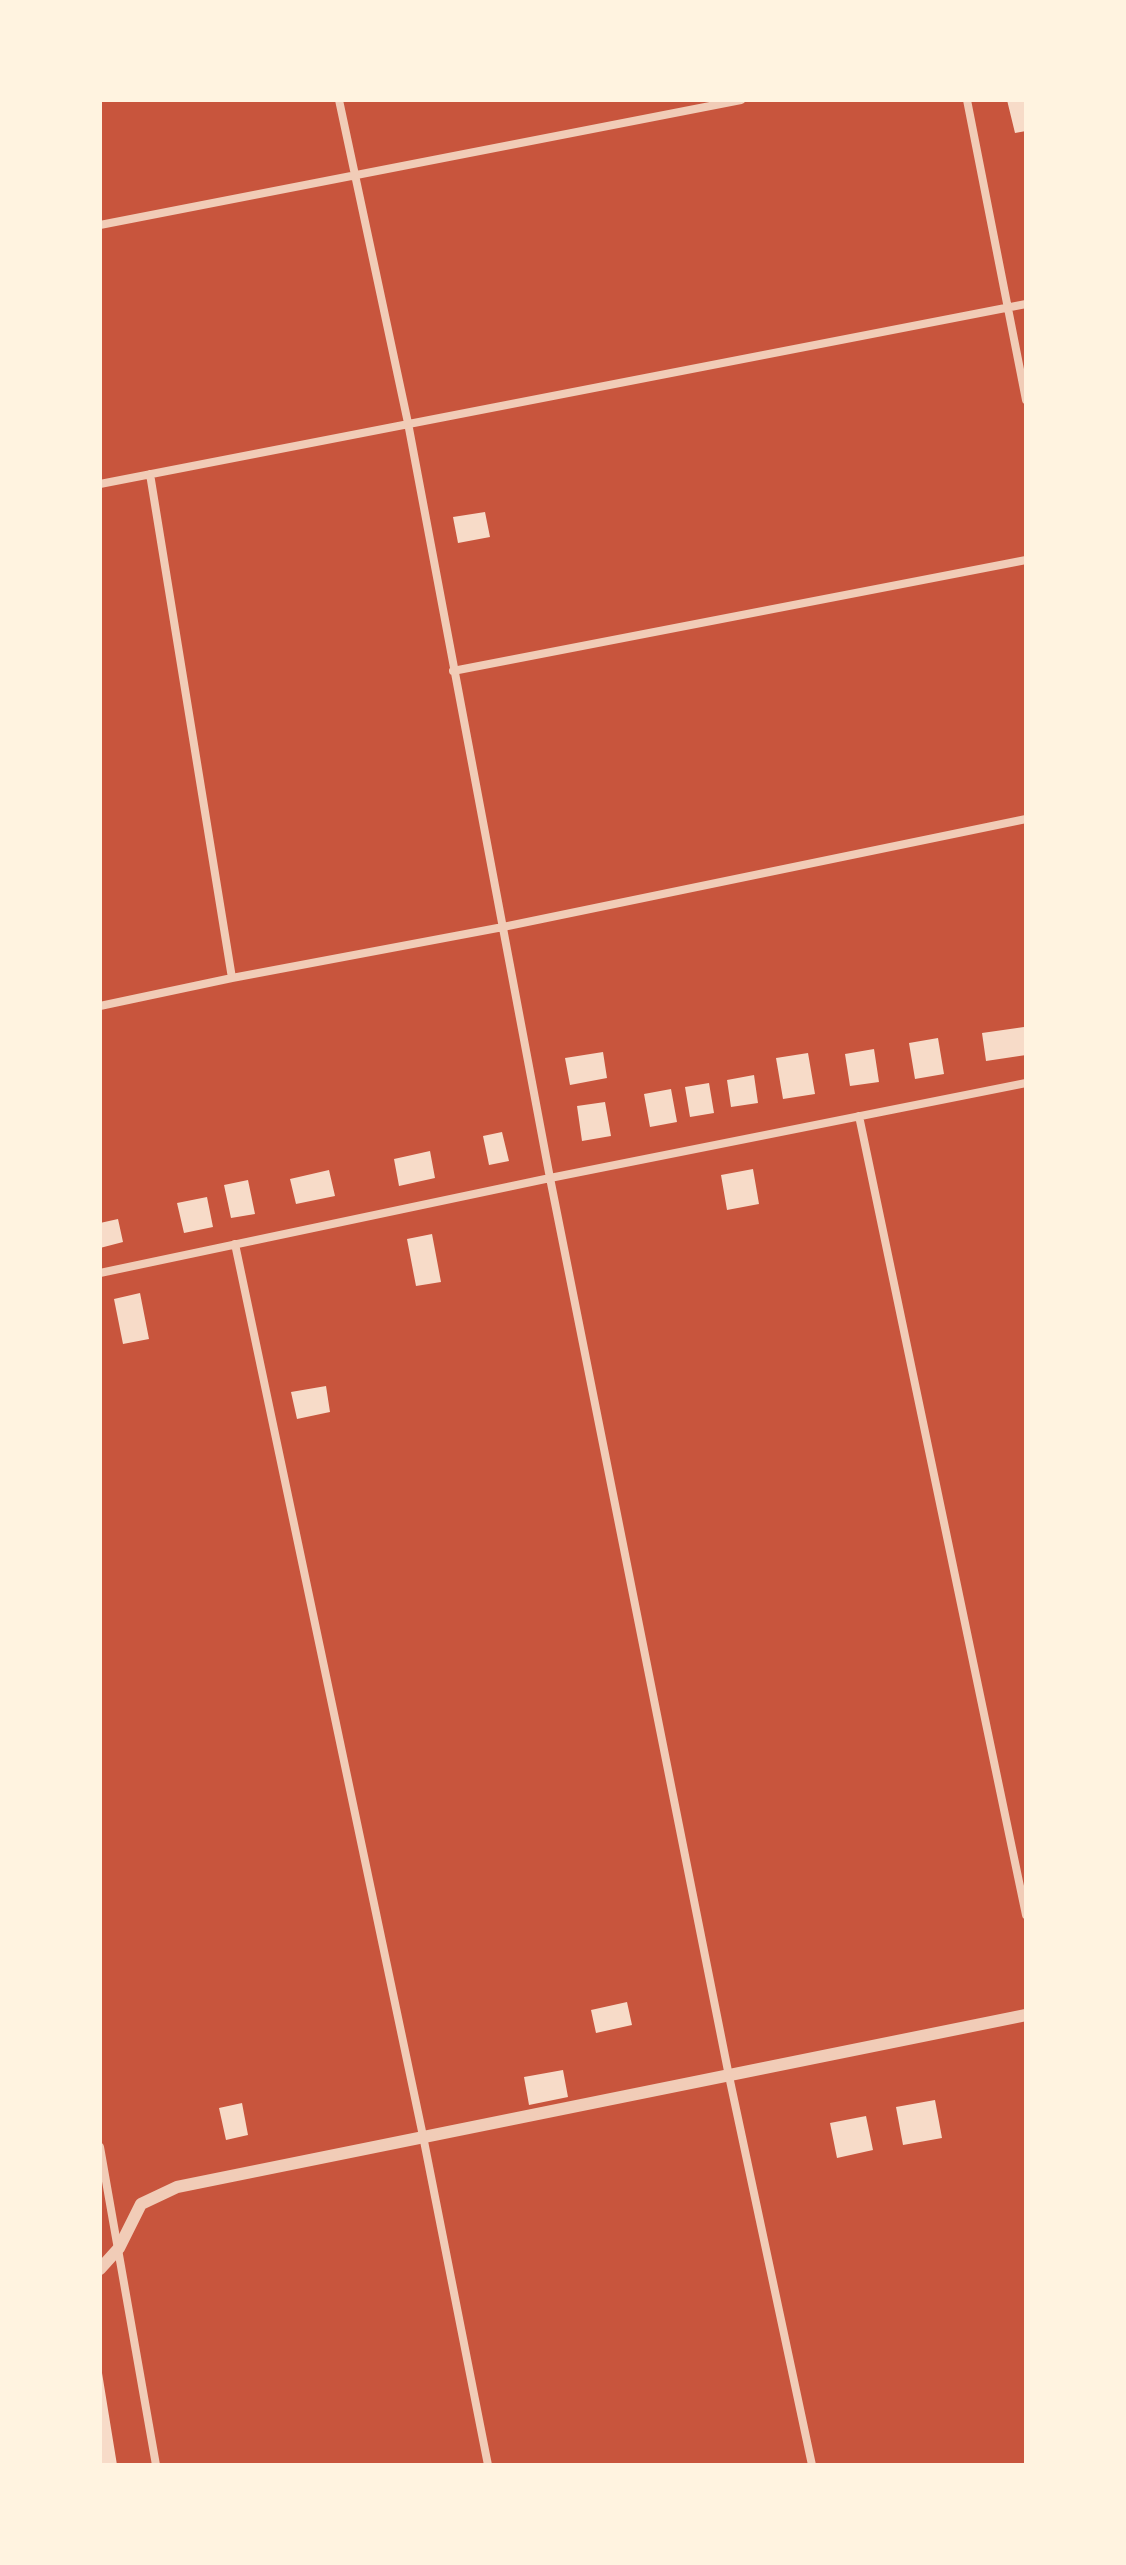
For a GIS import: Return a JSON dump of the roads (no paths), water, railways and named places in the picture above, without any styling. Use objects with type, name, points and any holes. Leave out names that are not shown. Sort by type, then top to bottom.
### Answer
[{"type":"street","points":[[339,100],[408,423],[550,1178],[729,2076],[812,2465]]},
{"type":"street","points":[[100,225],[741,100]]},
{"type":"street","points":[[967,100],[1026,400]]},
{"type":"street","points":[[100,484],[1026,304]]},
{"type":"street","points":[[150,474],[232,978]]},
{"type":"street","points":[[453,671],[1026,560]]},
{"type":"street","points":[[100,1006],[1026,819]]},
{"type":"street","points":[[100,1273],[550,1178],[1026,1083]]},
{"type":"street","points":[[859,1116],[1026,1915]]},
{"type":"street","points":[[235,1244],[423,2136],[488,2465]]},
{"type":"street","points":[[100,2269],[119,2248],[141,2204],[177,2187],[1026,2015]]},
{"type":"street","points":[[100,2147],[156,2465]]}]
